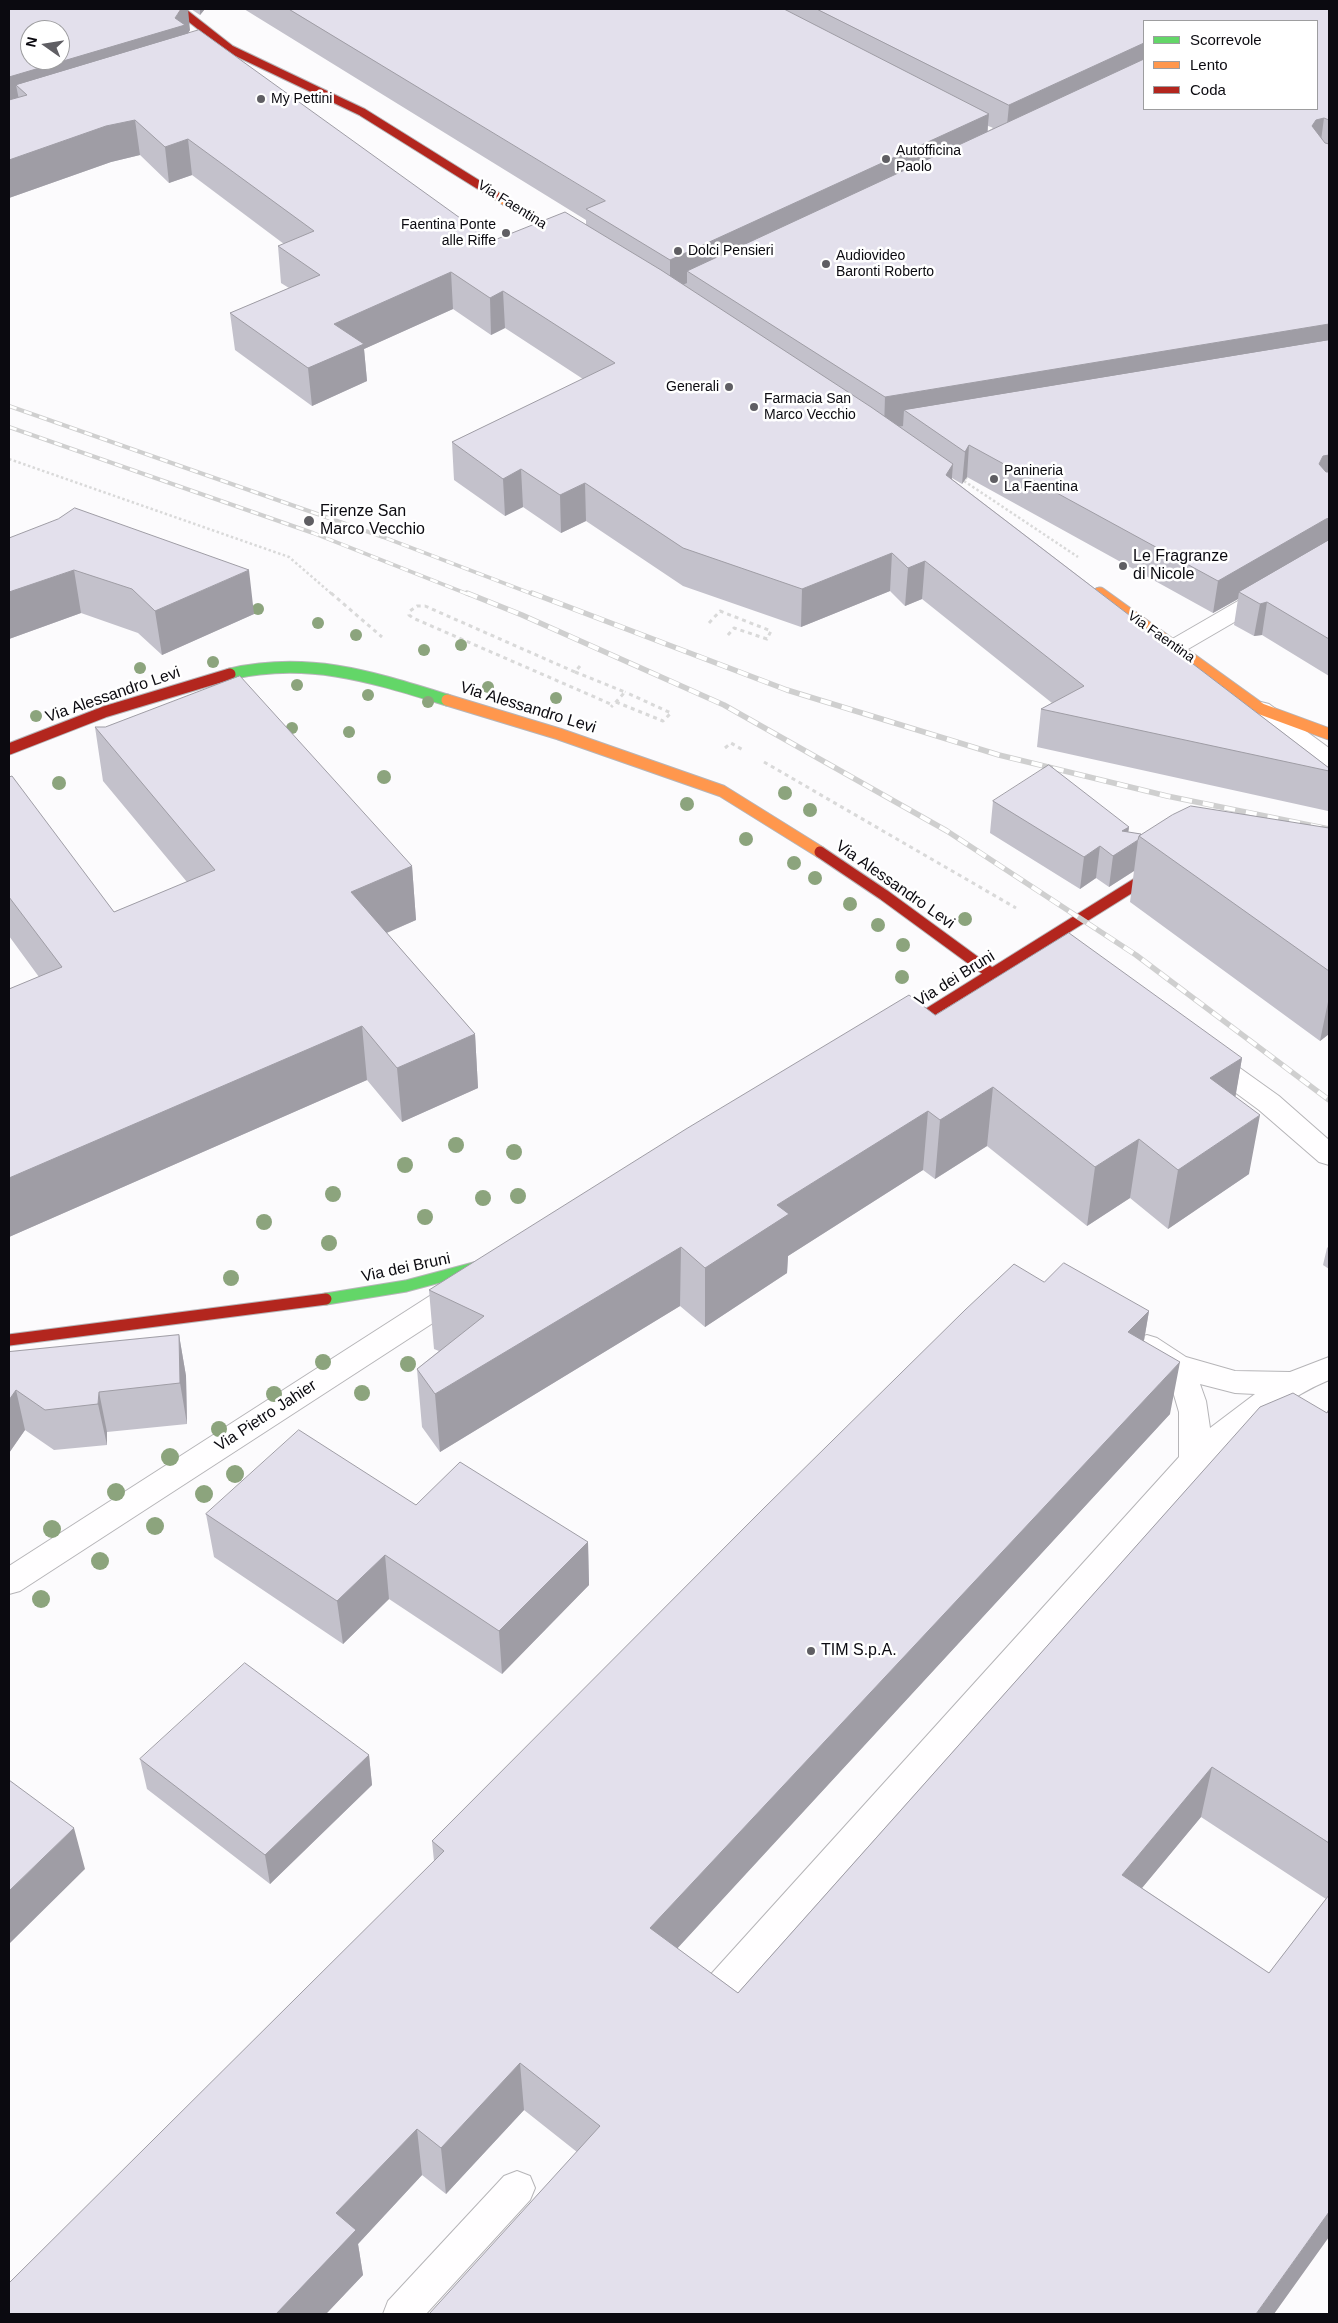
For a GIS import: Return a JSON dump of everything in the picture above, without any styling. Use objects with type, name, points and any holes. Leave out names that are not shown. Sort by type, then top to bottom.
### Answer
[{"type":"street","name":"Via Faentina","points":[[179,9],[202,29],[230,48],[362,112],[586,250]]},
{"type":"street","points":[[207,56],[230,48]]},
{"type":"street","points":[[1175,647],[1329,558]]},
{"type":"street","name":"Via Faentina","points":[[1087,585],[1329,760]]},
{"type":"street","name":"Via Alessandro Levi","points":[[9,749],[104,712],[246,669],[268,666],[324,668],[386,681],[559,734],[722,791],[796,836],[884,895],[992,974]]},
{"type":"street","points":[[1261,709],[1329,734]]},
{"type":"street","name":"Via dei Bruni","points":[[889,1038],[1152,874],[1177,863]]},
{"type":"street","points":[[1040,945],[1063,960]]},
{"type":"street","points":[[1190,1045],[1269,1102],[1329,1155]]},
{"type":"street","name":"Via dei Bruni","points":[[9,1340],[378,1292],[453,1276],[502,1261]]},
{"type":"street","name":"Via Pietro Jahier","points":[[9,1582],[502,1261]]},
{"type":"street","points":[[1126,1334],[1177,1366],[1235,1382],[1292,1383]]},
{"type":"street","points":[[1177,1366],[1186,1383],[1197,1427],[1194,1462]]},
{"type":"street","points":[[715,1994],[1202,1452],[1250,1412],[1292,1383],[1329,1368]]},
{"type":"street","points":[[401,2314],[517,2188]]},
{"type":"path","points":[[964,481],[969,473]]},
{"type":"path","points":[[613,705],[413,618],[409,615],[410,611],[417,606],[425,606],[671,713],[663,721],[616,702]]},
{"type":"path","points":[[710,623],[720,612],[771,631],[766,640],[734,628],[727,636]]},
{"type":"path","points":[[575,672],[580,666]]},
{"type":"path","points":[[607,712],[625,692]]},
{"type":"building","points":[[9,9],[181,9],[175,18],[185,25],[70,59],[70,20],[20,20],[20,70],[33,70],[9,77]]},
{"type":"building","points":[[289,9],[784,9],[989,114],[670,260],[586,209],[605,201]]},
{"type":"building","points":[[817,9],[1329,9],[1329,120],[1324,118],[1316,120],[1312,126],[1325,143],[1329,144],[1329,324],[885,397],[687,271],[1143,59],[1143,110],[1318,110],[1318,20],[1143,20],[1143,43],[1009,105]]},
{"type":"building","points":[[199,30],[492,241],[565,212],[661,270],[871,407],[953,464],[946,475],[1329,768],[1329,771],[1041,709],[1084,686],[925,561],[908,568],[892,553],[802,589],[683,548],[585,483],[560,495],[521,469],[503,479],[452,442],[615,363],[503,291],[490,298],[451,272],[334,324],[364,344],[308,368],[230,313],[320,275],[278,246],[314,231],[188,139],[165,147],[135,120],[106,126],[9,160],[9,100],[27,95],[16,85]]},
{"type":"building","points":[[1329,340],[1329,455],[1323,456],[1319,464],[1326,472],[1329,472],[1329,518],[1218,581],[969,445],[965,452],[904,410]]},
{"type":"building","points":[[75,508],[249,570],[155,611],[132,589],[74,570],[9,592],[9,538],[58,519]]},
{"type":"building","points":[[1329,540],[1329,639],[1267,602],[1260,604],[1239,592]]},
{"type":"building","points":[[240,676],[412,866],[351,892],[475,1034],[397,1068],[362,1026],[9,1178],[9,989],[62,967],[9,897],[9,777],[12,776],[114,912],[215,870],[95,727],[105,727]]},
{"type":"building","points":[[1049,765],[1129,827],[1122,831],[1141,834],[1138,840],[1113,856],[1100,846],[1084,857],[993,801]]},
{"type":"building","points":[[1191,806],[1329,828],[1329,971],[1139,836],[1172,815]]},
{"type":"building","points":[[1069,933],[1242,1058],[1210,1078],[1260,1115],[1178,1170],[1139,1139],[1095,1167],[993,1087],[940,1120],[928,1111],[777,1205],[789,1214],[705,1268],[681,1247],[435,1394],[417,1369],[484,1316],[429,1290],[686,1129],[909,995],[935,1015]]},
{"type":"building","points":[[1064,1263],[1149,1311],[1128,1332],[1180,1362],[650,1928],[738,1993],[1260,1407],[1293,1393],[1327,1413],[1329,1409],[1329,1843],[1212,1767],[1122,1875],[1269,1973],[1329,1895],[1329,2212],[1256,2314],[429,2314],[600,2126],[520,2063],[441,2148],[417,2129],[336,2213],[356,2230],[276,2314],[9,2314],[9,2283],[444,1851],[432,1841],[764,1508],[1014,1264],[1044,1282]]},
{"type":"building","points":[[179,1335],[180,1383],[99,1392],[98,1404],[45,1410],[16,1390],[9,1400],[9,1352]]},
{"type":"building","points":[[299,1430],[416,1505],[460,1462],[588,1542],[499,1631],[385,1555],[337,1601],[206,1514]]},
{"type":"building","points":[[245,1663],[369,1755],[265,1855],[140,1759]]},
{"type":"building","points":[[9,1780],[74,1828],[9,1891]]},
{"type":"railway","points":[[9,406],[383,537],[535,595]]},
{"type":"railway","points":[[9,427],[313,533],[470,595]]},
{"type":"railway","points":[[467,593],[522,615],[724,705],[947,831],[1136,955],[1329,1100]]},
{"type":"railway","points":[[532,593],[787,690],[999,755],[1167,796],[1329,829]]},
{"type":"traffic: fast","points":[[230,674],[257,668],[312,667],[367,677],[447,700]]},
{"type":"traffic: fast","points":[[326,1299],[406,1286],[446,1277],[485,1265]]},
{"type":"traffic: slow","points":[[495,195],[571,242]]},
{"type":"traffic: slow","points":[[1098,592],[1261,709],[1329,734]]},
{"type":"traffic: slow","points":[[447,700],[559,734],[722,791],[820,852]]},
{"type":"traffic: jam","points":[[179,9],[230,49],[362,112],[495,195]]},
{"type":"traffic: jam","points":[[9,749],[104,712],[230,674]]},
{"type":"traffic: jam","points":[[820,852],[884,895],[992,974]]},
{"type":"traffic: jam","points":[[899,1032],[1152,874],[1165,868]]},
{"type":"traffic: jam","points":[[9,1340],[326,1299]]},
{"type":"place","name":"My Pettini","points":[[261,99]]},
{"type":"place","name":"Autofficina Paolo","points":[[886,159]]},
{"type":"place","name":"Faentina Ponte alle Riffe","points":[[506,233]]},
{"type":"place","name":"Dolci Pensieri","points":[[678,251]]},
{"type":"place","name":"Audiovideo Baronti Roberto","points":[[826,264]]},
{"type":"place","name":"Generali","points":[[729,387]]},
{"type":"place","name":"Farmacia San Marco Vecchio","points":[[754,407]]},
{"type":"place","name":"Panineria La Faentina","points":[[994,479]]},
{"type":"place","name":"Firenze San Marco Vecchio","points":[[309,521]]},
{"type":"place","name":"Le Fragranze di Nicole","points":[[1123,566]]},
{"type":"place","name":"TIM S.p.A.","points":[[811,1651]]}]
